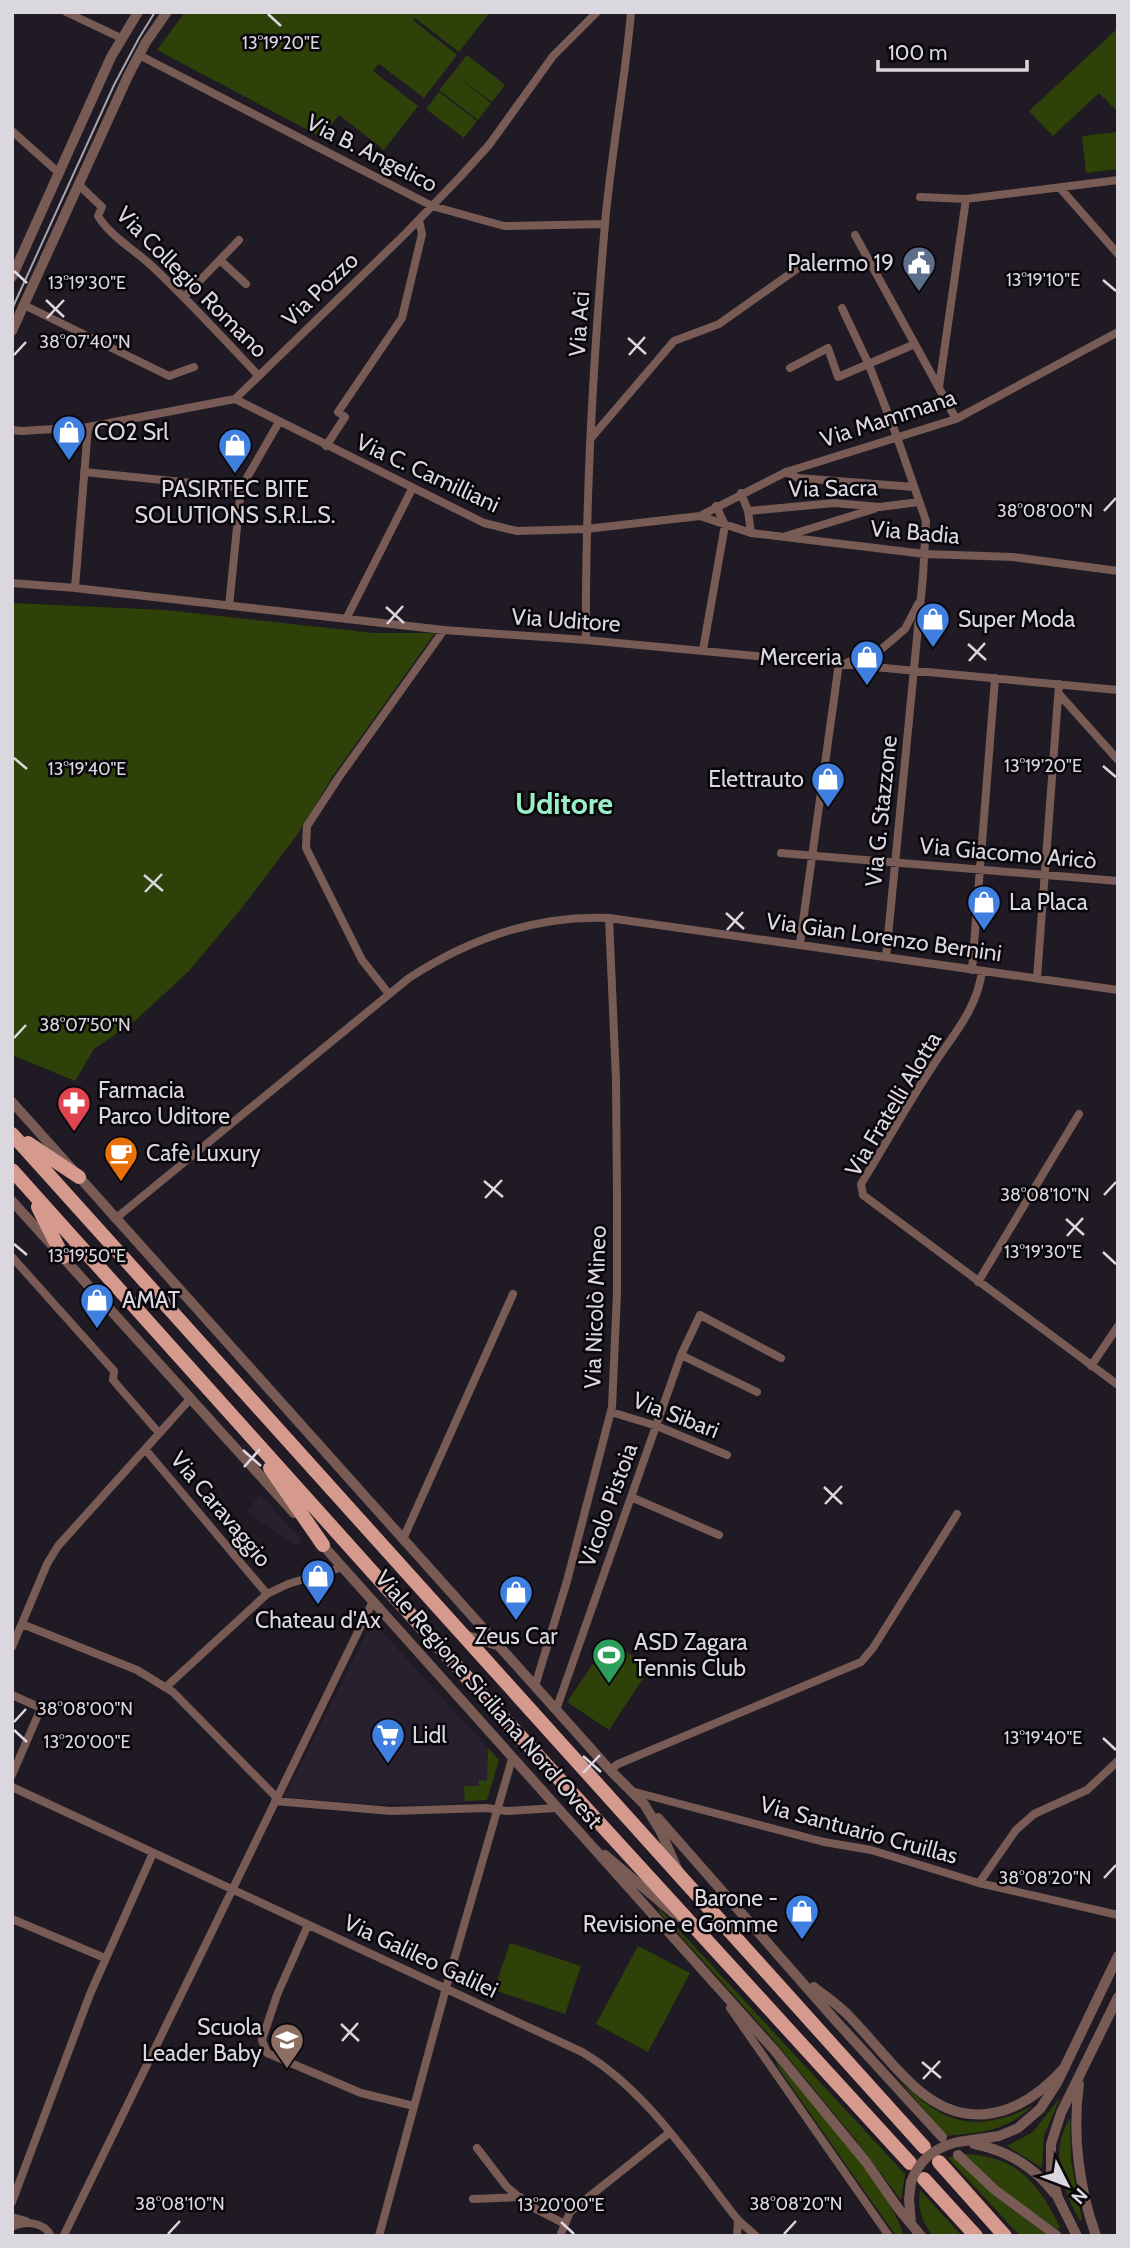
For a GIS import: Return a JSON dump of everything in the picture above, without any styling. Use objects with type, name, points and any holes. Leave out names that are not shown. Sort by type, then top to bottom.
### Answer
[{"type":"main road","points":[[12,1133],[79,1177]]},
{"type":"main road","name":"Viale Regione Siciliana Nord Ovest","points":[[12,1133],[464,1634],[684,1884],[924,2147]]},
{"type":"main road","name":"Viale Regione Siciliana Nord Ovest","points":[[12,1170],[498,1712],[910,2163]]},
{"type":"main road","points":[[30,1190],[63,1257]]},
{"type":"main road","points":[[228,1410],[323,1545]]},
{"type":"main road","points":[[939,2162],[1005,2236]]},
{"type":"main road","points":[[918,2180],[976,2236]]},
{"type":"street","points":[[66,12],[139,55]]},
{"type":"street","points":[[12,276],[119,41],[138,12]]},
{"type":"street","points":[[12,331],[139,55],[167,12]]},
{"type":"street","name":"Via Pozzo","points":[[234,399],[419,220],[489,145],[564,43],[597,12]]},
{"type":"street","name":"Via Aci","points":[[586,640],[586,529],[605,224],[631,12]]},
{"type":"street","name":"Via B. Angelico","points":[[139,55],[432,206],[504,226],[605,224]]},
{"type":"street","points":[[12,131],[58,173]]},
{"type":"street","points":[[920,197],[966,199],[1118,180]]},
{"type":"street","name":"Via Collegio Romano","points":[[79,185],[102,207],[98,216],[104,226],[141,255],[259,376]]},
{"type":"street","points":[[1060,188],[1118,254]]},
{"type":"street","points":[[939,387],[966,199]]},
{"type":"street","points":[[326,446],[345,417],[338,412],[402,318],[422,234],[419,220]]},
{"type":"street","points":[[855,235],[956,419]]},
{"type":"street","points":[[184,297],[239,240]]},
{"type":"street","points":[[220,260],[246,284]]},
{"type":"street","points":[[591,437],[674,341],[719,324],[808,261]]},
{"type":"street","points":[[24,305],[169,376],[194,367]]},
{"type":"street","name":"Via G. Stazzone","points":[[842,308],[869,365],[926,521],[886,957]]},
{"type":"street","name":"Via Mammana","points":[[700,516],[786,472],[956,419],[1118,332]]},
{"type":"street","points":[[790,368],[828,348],[838,377],[915,344]]},
{"type":"street","points":[[12,430],[88,427],[234,399]]},
{"type":"street","name":"Via C. Camilliani","points":[[234,399],[412,489],[502,529],[586,529],[700,516]]},
{"type":"street","points":[[229,606],[241,488],[279,422]]},
{"type":"street","points":[[75,588],[88,427]]},
{"type":"street","points":[[84,472],[241,488]]},
{"type":"street","points":[[786,472],[798,478],[914,486]]},
{"type":"street","points":[[346,619],[412,489]]},
{"type":"street","points":[[741,493],[748,511],[751,533]]},
{"type":"street","name":"Via Sacra","points":[[748,511],[834,503],[880,507],[919,502]]},
{"type":"street","points":[[703,650],[725,525],[716,506]]},
{"type":"street","points":[[784,537],[880,507]]},
{"type":"street","name":"Via Badia","points":[[700,516],[751,533],[925,554],[1013,556],[1118,571]]},
{"type":"street","name":"Via Uditore","points":[[12,583],[444,631],[586,640],[842,663],[995,678],[1059,689],[1118,690]]},
{"type":"street","points":[[800,943],[842,663],[878,652],[905,629],[921,598]]},
{"type":"street","points":[[389,994],[362,960],[306,848],[307,826],[444,631]]},
{"type":"street","points":[[972,970],[995,678]]},
{"type":"street","points":[[1059,689],[1118,760]]},
{"type":"street","points":[[1037,978],[1059,689]]},
{"type":"street","name":"Via Giacomo Aricò","points":[[781,853],[1118,881]]},
{"type":"street","name":"Via Gian Lorenzo Bernini","points":[[116,1219],[389,994],[432,963],[480,939],[529,923],[583,917],[609,918],[1118,990]]},
{"type":"street","name":"Via Nicolò Mineo","points":[[535,1686],[570,1570],[611,1412],[617,1243],[616,1079],[609,918]]},
{"type":"street","name":"Via Fratelli Alotta","points":[[982,971],[980,985],[961,1028],[933,1065],[861,1187],[863,1195],[1118,1385]]},
{"type":"street","points":[[12,1102],[942,2137]]},
{"type":"street","points":[[978,1282],[1079,1115]]},
{"type":"street","name":"Viale Regione Siciliana Nord Ovest","points":[[12,1201],[775,2051],[866,2162],[913,2231],[921,2236]]},
{"type":"street","points":[[12,1257],[114,1371],[113,1380],[159,1433]]},
{"type":"street","points":[[402,1539],[513,1294]]},
{"type":"street","name":"Vicolo Pistoia","points":[[556,1710],[681,1355],[700,1315],[781,1358]]},
{"type":"street","points":[[1091,1366],[1118,1326]]},
{"type":"street","points":[[681,1355],[757,1392]]},
{"type":"street","points":[[12,1647],[47,1564],[58,1546],[191,1398]]},
{"type":"street","name":"Via Sibari","points":[[611,1412],[657,1426],[727,1455]]},
{"type":"street","name":"Via Caravaggio","points":[[145,1449],[267,1594]]},
{"type":"street","points":[[631,1497],[719,1535]]},
{"type":"street","points":[[610,1770],[618,1764],[860,1662],[873,1648],[957,1514]]},
{"type":"street","points":[[166,1687],[267,1594],[288,1584],[343,1567]]},
{"type":"street","points":[[12,2217],[32,2223],[49,2233],[65,2236],[373,1601]]},
{"type":"street","points":[[22,1624],[137,1670],[166,1687],[183,1700],[276,1799],[391,1811],[556,1808]]},
{"type":"street","points":[[464,1634],[499,1646]]},
{"type":"street","points":[[12,1695],[41,1708],[12,1775]]},
{"type":"street","points":[[379,2236],[512,1759]]},
{"type":"street","points":[[979,1883],[1016,1830],[1034,1814],[1087,1790],[1118,1761]]},
{"type":"street","name":"Via Galileo Galilei","points":[[12,1787],[600,2063],[631,2088],[738,2220],[756,2236]]},
{"type":"street","name":"Via Santuario Cruillas","points":[[631,1791],[824,1842],[871,1850],[979,1883],[1118,1915]]},
{"type":"street","points":[[644,1804],[661,1832],[684,1884]]},
{"type":"street","points":[[573,1828],[713,1947]]},
{"type":"street","points":[[12,2202],[106,1958],[153,1853]]},
{"type":"street","points":[[12,1919],[106,1958]]},
{"type":"street","points":[[308,1925],[277,1995],[262,2040],[267,2053],[361,2093],[414,2106]]},
{"type":"street","points":[[687,1954],[743,2024],[889,2236]]},
{"type":"street","points":[[913,2231],[909,2199],[918,2180],[917,2169],[926,2157],[939,2148],[999,2136],[1025,2123],[1046,2102],[1118,1956]]},
{"type":"street","points":[[793,1970],[847,2014],[915,2087],[947,2109],[982,2115],[1009,2110],[1037,2095],[1065,2067]]},
{"type":"street","points":[[1077,2236],[1058,2198],[1051,2172],[1051,2144],[1057,2123],[1118,1997]]},
{"type":"street","points":[[1080,2075],[1077,2106],[1078,2158],[1085,2200],[1096,2236]]},
{"type":"street","points":[[560,2236],[570,2212],[669,2133]]},
{"type":"street","points":[[956,2143],[984,2146],[1014,2158],[1041,2177],[1058,2198]]},
{"type":"street","points":[[477,2148],[507,2187],[530,2206],[564,2223]]},
{"type":"street","points":[[958,2155],[995,2190],[1057,2236]]},
{"type":"street","points":[[473,2199],[520,2197]]},
{"type":"street","points":[[737,2236],[738,2220]]},
{"type":"street","points":[[12,2227],[21,2223],[32,2223]]},
{"type":"shaded area","points":[[260,1494],[303,1541],[297,1546],[247,1512]]},
{"type":"shaded area","points":[[374,1623],[499,1760],[487,1800],[425,1805],[284,1797],[368,1630]]},
{"type":"green space","points":[[185,12],[490,12],[459,52],[415,18],[413,20],[457,55],[424,98],[379,64],[373,71],[418,106],[384,150],[339,115],[343,110],[321,137],[157,50]]},
{"type":"green space","points":[[1118,28],[1118,112],[1099,93],[1053,136],[1029,111]]},
{"type":"green space","points":[[467,55],[505,85],[492,102],[453,73]]},
{"type":"green space","points":[[453,73],[491,103],[478,120],[439,90]]},
{"type":"green space","points":[[439,92],[477,121],[464,138],[426,109]]},
{"type":"green space","points":[[1118,132],[1118,169],[1086,173],[1082,136]]},
{"type":"green space","points":[[12,603],[165,610],[374,633],[435,633],[333,776],[297,835],[241,909],[189,971],[136,1020],[94,1049],[75,1081],[12,1055]]},
{"type":"green space","name":"ASD Zagara Tennis Club","points":[[609,1640],[650,1668],[609,1730],[567,1702]]},
{"type":"green space","points":[[488,1748],[499,1760],[487,1800],[465,1801],[464,1786],[479,1786],[479,1780],[487,1781]]},
{"type":"green space","points":[[657,1906],[905,2174],[901,2200],[771,2037],[660,1913]]},
{"type":"green space","points":[[510,1943],[581,1966],[565,2014],[494,1990]]},
{"type":"green space","points":[[638,1946],[690,1973],[648,2052],[596,2024]]},
{"type":"green space","points":[[775,2060],[866,2168],[895,2214],[904,2236],[896,2236]]},
{"type":"green space","points":[[897,2078],[929,2105],[959,2120],[993,2120],[1033,2106],[1002,2126],[947,2136]]},
{"type":"green space","points":[[1061,2096],[1044,2136],[1042,2168],[1007,2146],[1033,2132]]},
{"type":"green space","points":[[1070,2118],[1071,2160],[1082,2220],[1080,2221],[1060,2170],[1060,2144]]},
{"type":"green space","points":[[964,2154],[998,2160],[1024,2174],[1052,2211],[1060,2227],[1058,2230],[1004,2191]]},
{"type":"green space","points":[[953,2156],[993,2195],[1048,2236],[1020,2236],[948,2158]]},
{"type":"green space","points":[[920,2190],[962,2236],[933,2236],[921,2214]]},
{"type":"tram line","points":[[12,309],[114,85],[155,12]]},
{"type":"place","name":"Palermo 19","points":[[919,293]]},
{"type":"place","name":"CO2 Srl","points":[[69,462]]},
{"type":"place","name":"PASIRTEC BITE SOLUTIONS S.R.L.S.","points":[[235,475]]},
{"type":"place","name":"Super Moda","points":[[933,649]]},
{"type":"place","name":"Merceria","points":[[867,687]]},
{"type":"place","name":"Elettrauto","points":[[828,809]]},
{"type":"place","name":"La Placa","points":[[984,932]]},
{"type":"place","name":"Farmacia Parco Uditore","points":[[74,1133]]},
{"type":"place","name":"Cafè Luxury","points":[[121,1183]]},
{"type":"place","name":"AMAT","points":[[97,1330]]},
{"type":"place","name":"Chateau d'Ax","points":[[318,1606]]},
{"type":"place","name":"Zeus Car","points":[[516,1622]]},
{"type":"place","name":"ASD Zagara Tennis Club","points":[[609,1685]]},
{"type":"place","name":"Lidl","points":[[388,1765]]},
{"type":"place","name":"Barone - Revisione e Gomme","points":[[802,1941]]},
{"type":"place","name":"Scuola Leader Baby","points":[[287,2070]]},
{"type":"district","name":"Uditore","points":[[564,804]]}]
